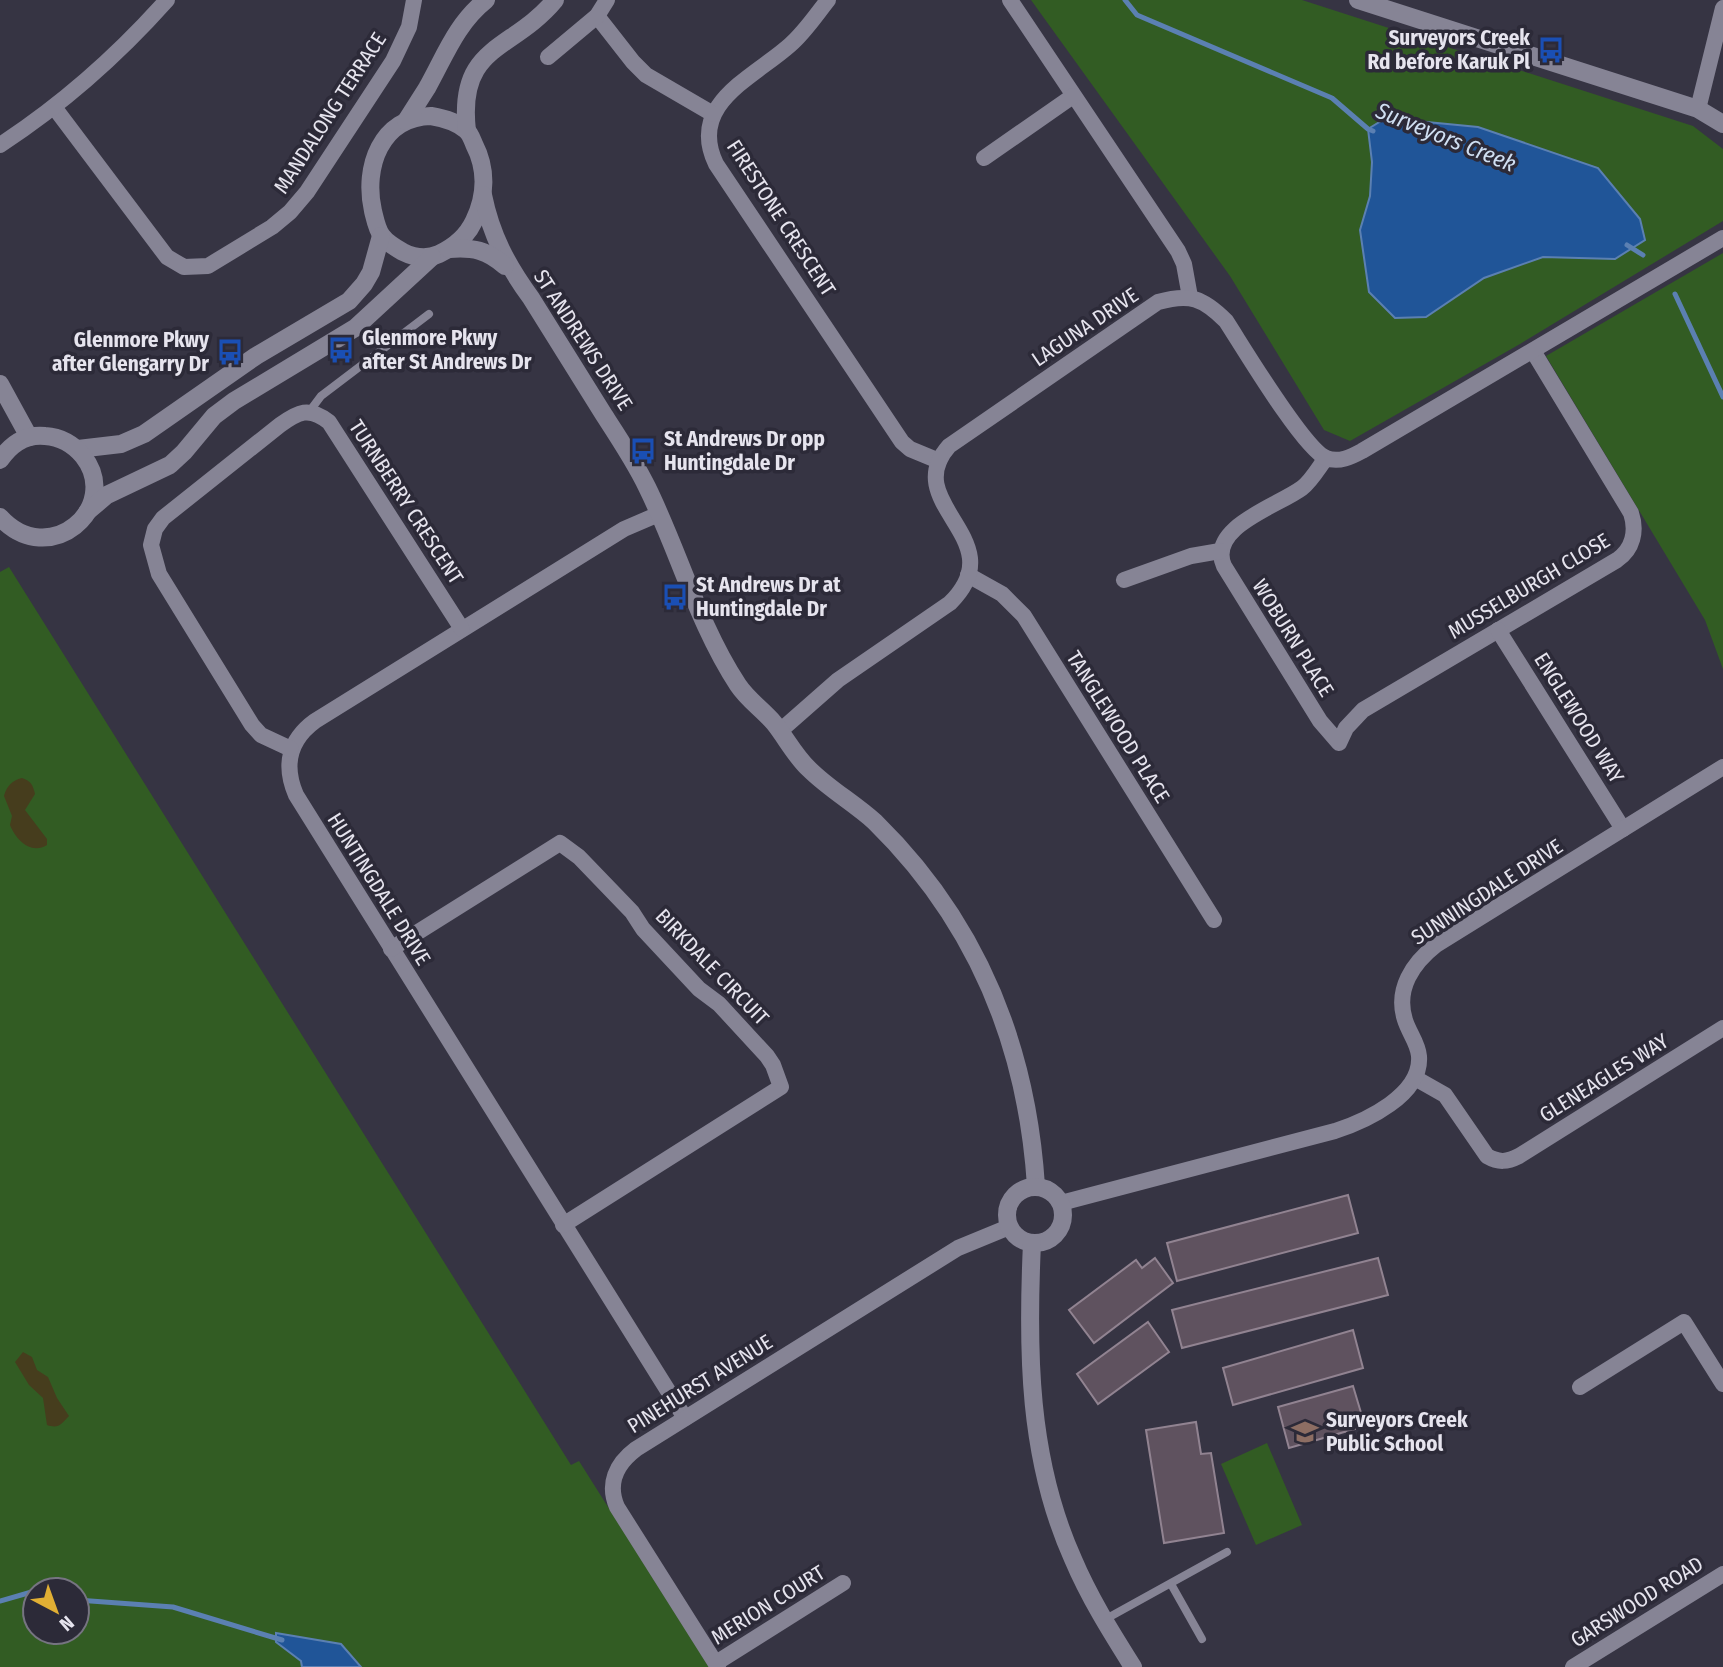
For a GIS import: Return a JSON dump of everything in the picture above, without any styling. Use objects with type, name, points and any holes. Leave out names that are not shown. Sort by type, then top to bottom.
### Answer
[{"type":"street","points":[[0,145],[54,107],[111,59],[167,0]]},
{"type":"street","name":"MANDALONG TERRACE","points":[[54,107],[167,257],[184,267],[208,266],[272,227],[299,203],[393,61],[409,27],[414,0]]},
{"type":"street","points":[[432,257],[408,255],[382,236],[374,216],[371,197],[373,163],[384,139],[405,121],[427,87],[450,41],[472,11],[486,0]]},
{"type":"street","points":[[3,523],[22,535],[36,538],[64,534],[76,526],[87,512],[107,495],[170,465],[223,409],[355,328],[432,257],[449,249],[470,229],[484,183],[480,158],[467,131],[467,98],[474,71],[491,51],[539,16],[555,0]]},
{"type":"street","points":[[548,57],[597,16],[607,0]]},
{"type":"street","points":[[597,16],[646,75],[713,114],[723,99],[797,38],[828,0]]},
{"type":"street","points":[[1010,0],[1178,251],[1184,264],[1189,297],[1205,303],[1226,321],[1303,438],[1326,458],[1340,460],[1352,456],[1723,239]]},
{"type":"street","points":[[1358,0],[1698,109],[1723,124]]},
{"type":"street","points":[[1698,109],[1723,8]]},
{"type":"street","points":[[984,158],[1073,96]]},
{"type":"street","name":"FIRESTONE CRESCENT","points":[[713,114],[708,141],[716,163],[902,442],[911,449],[939,461]]},
{"type":"street","points":[[405,121],[431,116],[449,121],[467,131]]},
{"type":"street","name":"ST ANDREWS DRIVE","points":[[482,195],[494,237],[510,270],[538,309],[635,465],[659,514],[699,611],[721,656],[747,698],[780,731],[809,770],[858,808],[897,845],[934,890],[963,936],[993,994],[1018,1063],[1029,1118],[1036,1186]]},
{"type":"street","points":[[78,449],[121,444],[144,434],[256,356],[349,301],[371,272],[382,236]]},
{"type":"street","name":"ST ANDREWS DRIVE","points":[[449,249],[474,248],[484,251],[510,270]]},
{"type":"street","name":"LAGUNA DRIVE","points":[[939,461],[949,446],[957,440],[1158,302],[1189,297]]},
{"type":"street","name":"MUSSELBURGH CLOSE","points":[[1339,743],[1346,728],[1363,710],[1623,556],[1632,540],[1634,531],[1631,513],[1533,351]]},
{"type":"street","points":[[0,384],[29,437]]},
{"type":"street","points":[[309,412],[293,416],[279,425],[163,518],[155,529],[151,545],[159,574],[252,725],[261,735],[291,749],[298,736],[315,721],[624,529],[659,514]]},
{"type":"street","name":"TURNBERRY CRESCENT","points":[[309,412],[320,415],[335,429],[462,629]]},
{"type":"street","points":[[0,460],[16,442],[29,437],[55,437],[78,449],[92,474],[93,488],[87,512]]},
{"type":"street","points":[[1124,580],[1191,556],[1220,551],[1230,532],[1304,486],[1326,458]]},
{"type":"street","points":[[780,731],[838,680],[950,603],[964,586],[971,565],[970,549],[944,506],[936,486],[939,461]]},
{"type":"street","name":"WOBURN PLACE","points":[[1220,551],[1224,566],[1320,721],[1339,743]]},
{"type":"street","name":"TANGLEWOOD PLACE","points":[[968,575],[1002,594],[1024,616],[1214,920]]},
{"type":"street","name":"ENGLEWOOD WAY","points":[[1499,630],[1623,829]]},
{"type":"street","name":"HUNTINGDALE DRIVE","points":[[291,749],[289,774],[296,795],[685,1418]]},
{"type":"street","name":"SUNNINGDALE DRIVE","points":[[1415,1078],[1419,1054],[1405,1019],[1403,1006],[1406,981],[1418,961],[1436,945],[1723,767]]},
{"type":"street","name":"BIRKDALE CIRCUIT","points":[[391,949],[560,843],[579,856],[632,912],[643,929],[699,989],[719,1004],[773,1065],[781,1087],[563,1225]]},
{"type":"street","name":"GLENEAGLES WAY","points":[[1415,1078],[1445,1095],[1487,1156],[1506,1166],[1723,1028]]},
{"type":"street","points":[[1060,1203],[1335,1132],[1402,1096],[1415,1078]]},
{"type":"street","points":[[1036,1186],[1051,1191],[1060,1203],[1063,1219],[1049,1240],[1032,1243],[1014,1235],[1009,1227],[1006,1211],[1013,1196],[1027,1187],[1036,1186]]},
{"type":"street","name":"PINEHURST AVENUE","points":[[717,1665],[621,1516],[612,1494],[615,1475],[629,1454],[958,1248],[1009,1227]]},
{"type":"street","points":[[1032,1243],[1029,1364],[1038,1441],[1063,1535],[1083,1582],[1133,1667]]},
{"type":"street","points":[[1580,1387],[1685,1322],[1723,1384]]},
{"type":"street","name":"GARSWOOD ROAD","points":[[1573,1667],[1723,1574]]},
{"type":"street","name":"MERION COURT","points":[[717,1665],[843,1583]]},
{"type":"lane","points":[[309,412],[321,396],[429,314]]},
{"type":"lane","points":[[1104,1620],[1227,1552]]},
{"type":"lane","points":[[1171,1584],[1202,1639]]},
{"type":"green space","points":[[1031,0],[1302,0],[1693,126],[1723,149],[1723,221],[1520,344],[1350,441],[1324,430],[1230,276]]},
{"type":"green space","points":[[1723,253],[1723,669],[1705,620],[1546,356]]},
{"type":"green space","points":[[9,567],[571,1465],[579,1461],[709,1667],[0,1667],[0,572]]},
{"type":"green space","points":[[1267,1443],[1302,1525],[1256,1545],[1221,1464]]},
{"type":"sand","points":[[22,778],[30,782],[35,794],[25,810],[47,839],[47,845],[41,848],[25,844],[16,836],[10,825],[12,816],[4,796],[10,784]]},
{"type":"sand","points":[[23,1352],[32,1357],[37,1370],[48,1377],[69,1416],[60,1425],[47,1425],[43,1398],[29,1385],[15,1362]]},
{"type":"water","points":[[1386,118],[1478,127],[1598,168],[1640,219],[1645,240],[1615,259],[1543,257],[1484,278],[1426,317],[1395,318],[1369,292],[1360,230],[1370,196],[1372,162],[1368,129]]},
{"type":"water","points":[[276,1633],[341,1644],[361,1667],[302,1667],[301,1661],[276,1642]]},
{"type":"building","points":[[1348,1195],[1358,1233],[1177,1281],[1167,1243]]},
{"type":"building","points":[[1155,1258],[1173,1283],[1094,1343],[1069,1310],[1136,1260],[1142,1268]]},
{"type":"building","points":[[1378,1258],[1388,1295],[1182,1348],[1172,1310]]},
{"type":"building","points":[[1148,1322],[1169,1352],[1098,1404],[1077,1374]]},
{"type":"building","points":[[1353,1330],[1363,1368],[1233,1405],[1223,1368]]},
{"type":"building","points":[[1353,1386],[1365,1426],[1289,1448],[1278,1407]]},
{"type":"building","points":[[1196,1422],[1201,1454],[1211,1453],[1224,1533],[1164,1543],[1146,1430]]},
{"type":"waterway","name":"Surveyors Creek","points":[[1125,0],[1137,15],[1332,98],[1373,131]]},
{"type":"waterway","name":"Surveyors Creek","points":[[1627,245],[1643,255]]},
{"type":"waterway","name":"Surveyors Creek","points":[[1675,294],[1723,397]]},
{"type":"waterway","points":[[0,1601],[21,1595]]},
{"type":"waterway","points":[[91,1601],[173,1607],[282,1640]]},
{"type":"place","name":"Surveyors Creek Rd before Karuk Pl","points":[[1551,50]]},
{"type":"place","name":"Glenmore Pkwy after St Andrews Dr","points":[[341,350]]},
{"type":"place","name":"Glenmore Pkwy after Glengarry Dr","points":[[230,352]]},
{"type":"place","name":"St Andrews Dr opp Huntingdale Dr","points":[[643,451]]},
{"type":"place","name":"St Andrews Dr at Huntingdale Dr","points":[[675,597]]},
{"type":"place","name":"Surveyors Creek Public School","points":[[1305,1432]]}]
